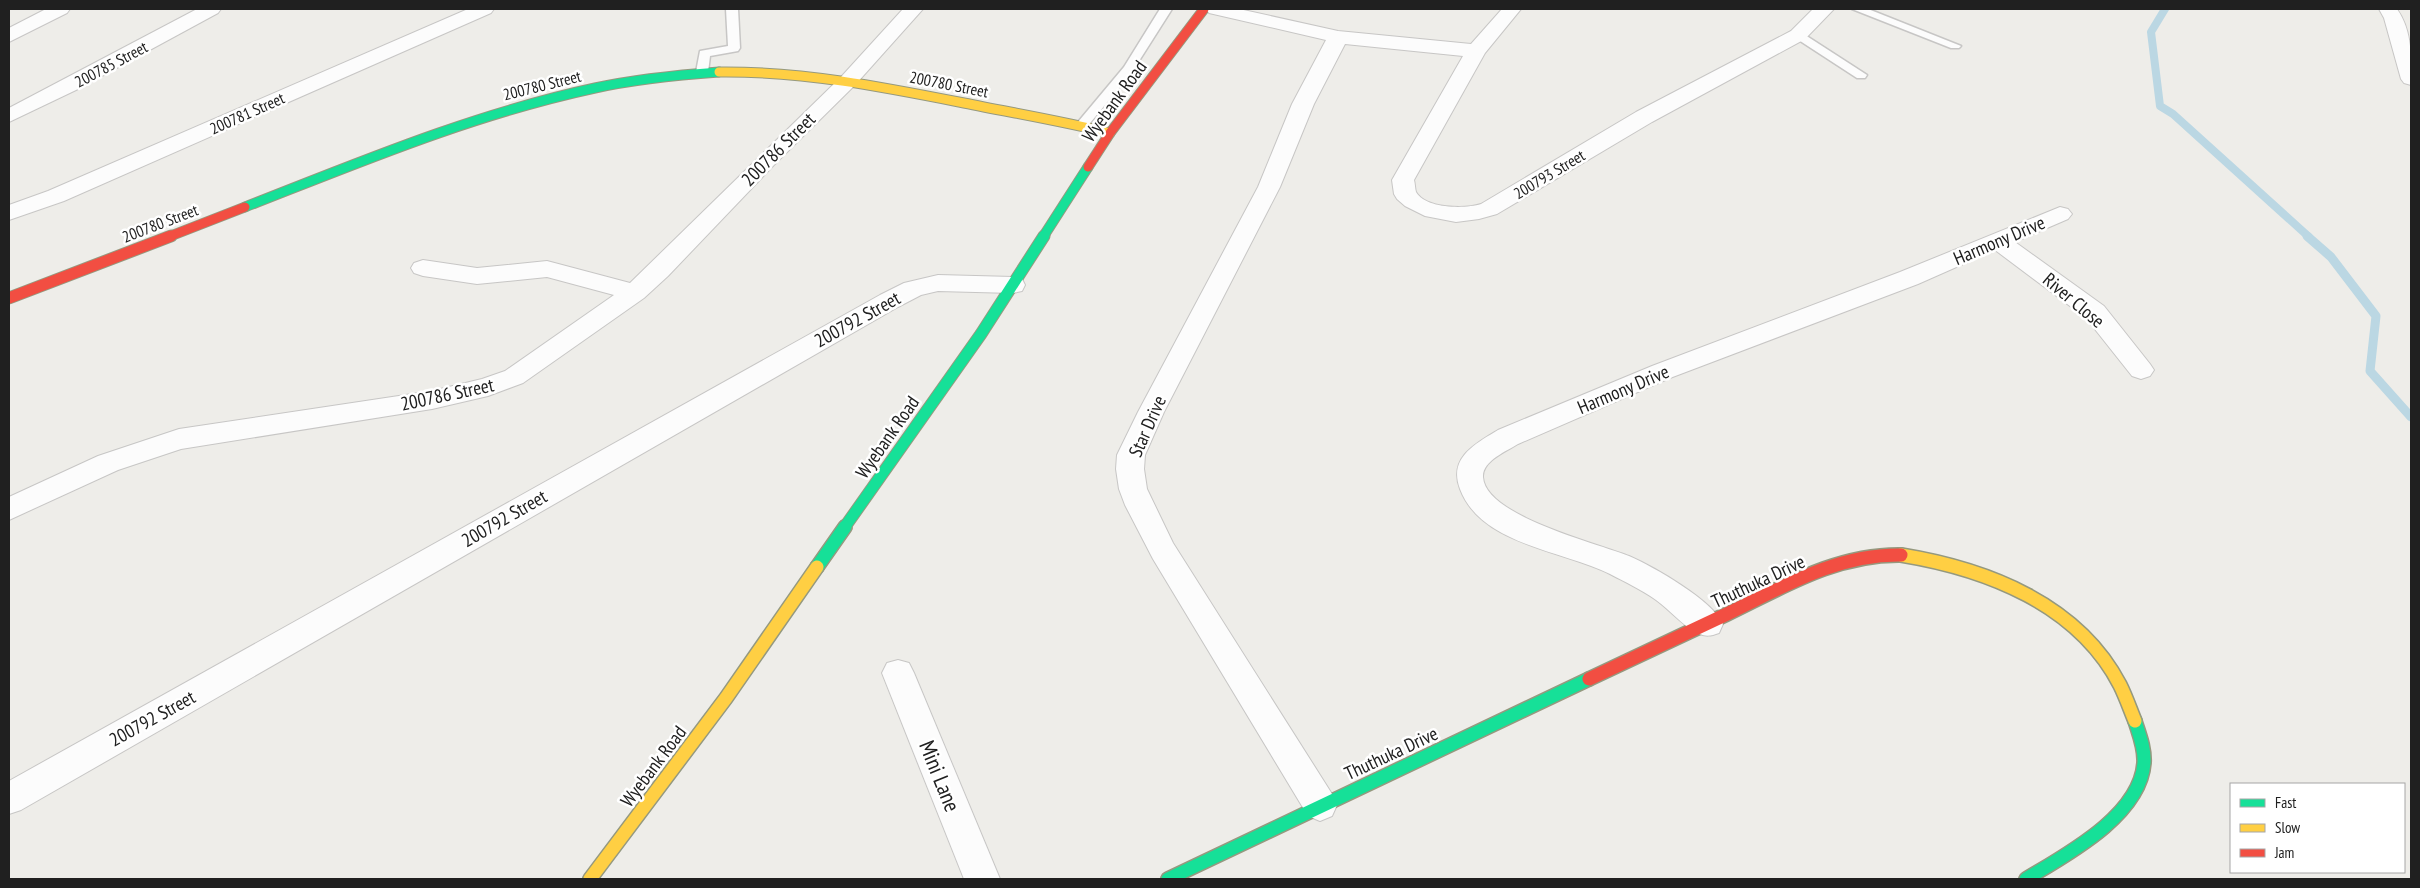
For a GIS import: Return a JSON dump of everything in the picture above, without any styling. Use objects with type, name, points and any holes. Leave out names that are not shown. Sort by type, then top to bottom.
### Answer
[{"type":"street","points":[[9,36],[60,9]]},
{"type":"street","name":"200785 Street","points":[[9,116],[69,86],[211,9]]},
{"type":"street","name":"200781 Street","points":[[9,213],[56,196],[484,9]]},
{"type":"street","points":[[848,81],[913,9]]},
{"type":"street","name":"Wyebank Road","points":[[590,879],[726,698],[981,334],[1110,133],[1204,9]]},
{"type":"street","points":[[1216,9],[1338,37],[1476,51]]},
{"type":"street","name":"200793 Street","points":[[1512,9],[1476,51],[1403,180],[1405,194],[1418,205],[1465,215],[1476,214],[1507,199],[1644,117],[1798,36],[1824,9]]},
{"type":"street","points":[[2398,14],[2411,80]]},
{"type":"street","name":"Star Drive","points":[[1320,805],[1163,551],[1139,505],[1133,489],[1130,469],[1131,454],[1151,412],[1269,187],[1303,104],[1338,37]]},
{"type":"street","name":"200780 Street","points":[[9,298],[427,138],[501,112],[610,85],[702,72],[795,74],[848,81],[1082,125],[1110,133]]},
{"type":"street","name":"200786 Street","points":[[9,509],[108,463],[174,440],[432,400],[488,387],[514,377],[534,365],[635,292],[689,241],[800,125],[848,81]]},
{"type":"street","name":"Harmony Drive","points":[[1708,624],[1666,591],[1619,565],[1511,525],[1493,514],[1477,497],[1469,478],[1473,463],[1485,452],[1508,437],[1643,380],[1909,278],[2060,214]]},
{"type":"street","name":"River Close","points":[[1997,240],[2095,312],[2141,370]]},
{"type":"street","points":[[423,268],[477,276],[547,269],[635,292]]},
{"type":"street","name":"200792 Street","points":[[9,799],[889,301],[913,289],[938,283],[1013,285]]},
{"type":"street","name":"Thuthuka Drive","points":[[1168,879],[1320,805],[1708,624],[1806,576],[1856,559],[1891,554],[1931,558],[1968,566],[2016,585],[2061,616],[2101,655],[2127,695],[2138,731],[2143,766],[2131,791],[2111,820],[2026,879]]},
{"type":"street","name":"Mini Lane","points":[[898,673],[982,879]]},
{"type":"lane","points":[[702,72],[704,54],[734,48],[732,9]]},
{"type":"lane","points":[[1082,125],[1117,84],[1155,29],[1166,9]]},
{"type":"lane","points":[[1858,9],[1955,46]]},
{"type":"lane","points":[[1798,36],[1861,75]]},
{"type":"waterway","points":[[2165,9],[2151,32],[2160,106],[2173,114],[2309,237]]},
{"type":"waterway","points":[[2307,236],[2331,257],[2376,316],[2370,371],[2411,417]]},
{"type":"traffic: fast","points":[[245,207],[418,140],[537,102],[597,87],[657,77],[719,72]]},
{"type":"traffic: fast","points":[[817,567],[981,334],[1088,167]]},
{"type":"traffic: fast","points":[[1168,879],[1589,679]]},
{"type":"traffic: fast","points":[[2026,879],[2079,846],[2112,819],[2126,803],[2137,786],[2144,761],[2142,744],[2135,721]]},
{"type":"traffic: slow","points":[[719,72],[777,73],[835,80],[1030,115],[1110,133]]},
{"type":"traffic: slow","points":[[1901,555],[1938,561],[1975,571],[2011,586],[2044,604],[2074,627],[2100,654],[2120,685],[2135,721]]},
{"type":"traffic: slow","points":[[590,879],[726,698],[817,567]]},
{"type":"traffic: jam","points":[[1088,167],[1110,133],[1204,9]]},
{"type":"traffic: jam","points":[[9,298],[245,207]]},
{"type":"traffic: jam","points":[[1589,679],[1811,573],[1857,558],[1901,555]]}]
